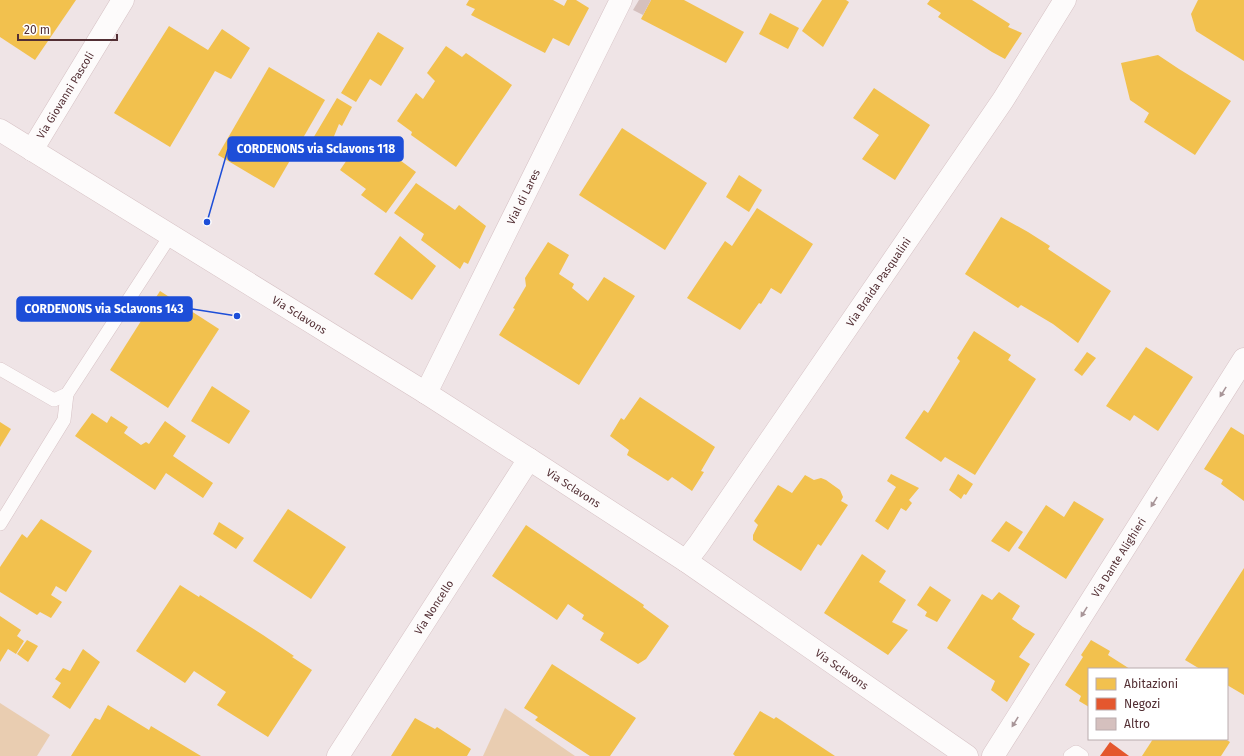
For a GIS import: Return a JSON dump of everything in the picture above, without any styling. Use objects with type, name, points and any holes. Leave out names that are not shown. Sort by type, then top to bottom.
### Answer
[{"type":"street","name":"Via Giovanni Pascoli","points":[[32,150],[123,0]]},
{"type":"street","name":"Vial di Lares","points":[[426,393],[621,0]]},
{"type":"street","name":"Via Braida Pasqualini","points":[[686,561],[1003,100],[1065,0]]},
{"type":"street","name":"Via Sclavons","points":[[0,130],[426,393],[529,459],[686,561],[967,756]]},
{"type":"street","name":"Via Dante Alighieri","points":[[994,756],[1244,359]]},
{"type":"street","name":"Via Noncello","points":[[338,756],[529,459]]},
{"type":"lane","points":[[0,524],[64,420],[67,394],[170,236]]},
{"type":"lane","points":[[0,369],[54,400],[67,394]]},
{"type":"lane","points":[[1070,756],[1076,752],[1082,756]]},
{"type":"shaded area","points":[[0,703],[50,735],[37,756],[0,756]]},
{"type":"shaded area","points":[[505,708],[575,756],[483,756]]},
{"type":"building: Abitazioni","points":[[0,0],[76,0],[35,60],[0,37]]},
{"type":"building: Abitazioni","points":[[469,0],[553,0],[564,6],[567,0],[576,0],[589,8],[569,46],[553,38],[545,53],[471,15],[475,9],[466,5]]},
{"type":"building: Abitazioni","points":[[651,0],[684,0],[744,32],[726,63],[641,19]]},
{"type":"building: Abitazioni","points":[[822,0],[846,0],[849,2],[823,47],[802,31]]},
{"type":"building: Abitazioni","points":[[930,0],[972,0],[1010,24],[1008,27],[1022,33],[1005,59],[938,17],[941,13],[927,4]]},
{"type":"building: Abitazioni","points":[[1198,0],[1244,0],[1244,61],[1196,31],[1191,14]]},
{"type":"building: Abitazioni","points":[[770,13],[799,28],[788,49],[759,34]]},
{"type":"building: Abitazioni","points":[[169,26],[208,50],[222,29],[250,48],[231,79],[215,71],[170,147],[114,113]]},
{"type":"building: Abitazioni","points":[[378,32],[404,48],[381,86],[370,79],[356,102],[341,93]]},
{"type":"building: Abitazioni","points":[[446,46],[462,57],[466,53],[512,85],[456,167],[411,135],[412,132],[397,121],[416,93],[423,99],[435,81],[427,73]]},
{"type":"building: Abitazioni","points":[[1158,55],[1231,101],[1195,155],[1144,122],[1149,113],[1130,100],[1121,63]]},
{"type":"building: Abitazioni","points":[[269,67],[325,100],[274,188],[218,155]]},
{"type":"building: Abitazioni","points":[[874,88],[930,125],[895,180],[862,159],[879,135],[853,118]]},
{"type":"building: Abitazioni","points":[[337,98],[352,107],[342,126],[339,124],[328,151],[312,140]]},
{"type":"building: Abitazioni","points":[[622,128],[707,183],[665,250],[579,195]]},
{"type":"building: Abitazioni","points":[[370,138],[416,172],[386,213],[361,195],[366,189],[340,170],[358,144],[364,146]]},
{"type":"building: Abitazioni","points":[[739,175],[762,190],[749,212],[726,197]]},
{"type":"building: Abitazioni","points":[[416,183],[455,210],[459,205],[486,226],[468,264],[464,262],[460,269],[421,240],[424,234],[394,213]]},
{"type":"building: Abitazioni","points":[[757,208],[813,244],[781,294],[771,288],[761,304],[759,303],[740,330],[687,298],[725,241],[732,246]]},
{"type":"building: Abitazioni","points":[[1001,217],[1050,246],[1048,249],[1111,291],[1078,343],[1053,324],[1021,305],[1018,308],[965,274]]},
{"type":"building: Abitazioni","points":[[400,236],[436,266],[412,300],[374,274]]},
{"type":"building: Abitazioni","points":[[548,242],[569,255],[559,274],[574,284],[572,288],[588,301],[604,277],[635,296],[579,385],[499,335],[515,309],[513,308],[526,286],[525,278]]},
{"type":"building: Abitazioni","points":[[160,291],[219,329],[168,408],[110,370]]},
{"type":"building: Abitazioni","points":[[974,331],[1011,355],[1008,360],[1036,379],[975,475],[945,457],[941,462],[905,438],[924,410],[928,413],[960,361],[957,358]]},
{"type":"building: Abitazioni","points":[[1146,347],[1193,377],[1158,431],[1134,415],[1130,421],[1106,406]]},
{"type":"building: Abitazioni","points":[[1087,352],[1096,358],[1082,376],[1074,370]]},
{"type":"building: Abitazioni","points":[[212,386],[250,411],[229,444],[191,421]]},
{"type":"building: Abitazioni","points":[[640,397],[715,447],[701,471],[704,472],[692,491],[672,477],[668,481],[627,455],[629,450],[610,436],[621,418],[624,420]]},
{"type":"building: Abitazioni","points":[[92,413],[107,423],[111,416],[128,427],[124,433],[141,445],[146,442],[149,444],[165,421],[186,436],[173,456],[213,483],[203,498],[166,473],[155,490],[75,436]]},
{"type":"building: Abitazioni","points":[[0,422],[11,429],[0,447]]},
{"type":"building: Abitazioni","points":[[1231,427],[1244,435],[1244,501],[1221,484],[1223,480],[1204,469]]},
{"type":"building: Abitazioni","points":[[891,474],[919,488],[909,500],[912,503],[906,511],[901,508],[888,530],[875,521],[896,487],[887,481]]},
{"type":"building: Abitazioni","points":[[958,474],[973,484],[966,495],[964,494],[961,499],[949,490]]},
{"type":"building: Abitazioni","points":[[805,475],[814,480],[821,478],[826,480],[840,490],[843,497],[841,501],[848,505],[821,546],[818,544],[801,571],[753,540],[753,535],[758,525],[754,521],[778,485],[792,493]]},
{"type":"building: Abitazioni","points":[[1074,501],[1104,519],[1066,579],[1018,548],[1046,505],[1064,517]]},
{"type":"building: Abitazioni","points":[[288,509],[346,547],[311,599],[253,561]]},
{"type":"building: Abitazioni","points":[[41,519],[92,551],[66,592],[56,586],[51,595],[62,602],[51,618],[40,612],[37,615],[0,592],[0,567],[22,534],[27,538]]},
{"type":"building: Abitazioni","points":[[1006,521],[1023,532],[1009,552],[991,541]]},
{"type":"building: Abitazioni","points":[[219,522],[244,538],[236,549],[213,534]]},
{"type":"building: Abitazioni","points":[[526,525],[644,605],[643,607],[669,626],[646,659],[638,664],[600,640],[604,633],[582,619],[584,615],[568,604],[557,620],[492,576]]},
{"type":"building: Abitazioni","points":[[862,554],[886,571],[879,582],[906,600],[892,622],[908,630],[888,655],[824,613]]},
{"type":"building: Abitazioni","points":[[1244,568],[1244,695],[1228,686],[1228,668],[1198,668],[1185,660]]},
{"type":"building: Abitazioni","points":[[180,585],[199,597],[200,595],[263,635],[312,670],[268,737],[217,705],[226,692],[194,671],[185,683],[136,651]]},
{"type":"building: Abitazioni","points":[[930,586],[951,600],[937,622],[925,616],[927,612],[917,605]]},
{"type":"building: Abitazioni","points":[[999,592],[1020,606],[1012,619],[1035,634],[1019,657],[1030,664],[1007,702],[991,690],[995,681],[947,648],[982,594],[992,600]]},
{"type":"building: Abitazioni","points":[[0,616],[21,630],[17,636],[24,641],[16,654],[8,649],[0,662]]},
{"type":"building: Abitazioni","points":[[27,640],[38,646],[28,662],[17,654]]},
{"type":"building: Abitazioni","points":[[1091,640],[1110,651],[1108,655],[1128,668],[1088,668],[1088,706],[1079,701],[1081,696],[1065,685],[1083,657],[1081,655]]},
{"type":"building: Abitazioni","points":[[83,649],[100,662],[70,709],[52,697],[61,683],[55,679],[63,668],[70,671]]},
{"type":"building: Abitazioni","points":[[552,664],[636,718],[610,756],[590,756],[535,720],[538,717],[524,708]]},
{"type":"building: Abitazioni","points":[[108,705],[149,730],[151,726],[201,756],[71,756],[95,718],[100,720]]},
{"type":"building: Abitazioni","points":[[760,711],[774,719],[776,717],[835,756],[735,756],[733,754]]},
{"type":"building: Abitazioni","points":[[415,718],[435,729],[437,727],[471,749],[467,756],[391,756]]},
{"type":"building: Abitazioni","points":[[1152,740],[1227,740],[1230,742],[1221,756],[1142,756]]},
{"type":"building: Negozi","points":[[1110,742],[1129,756],[1100,756]]},
{"type":"building: Altro","points":[[639,0],[651,0],[643,15],[633,10]]},
{"type":"place","name":"CORDENONS via Sclavons 118","points":[[207,222]]},
{"type":"place","name":"CORDENONS via Sclavons 143","points":[[237,316]]}]
